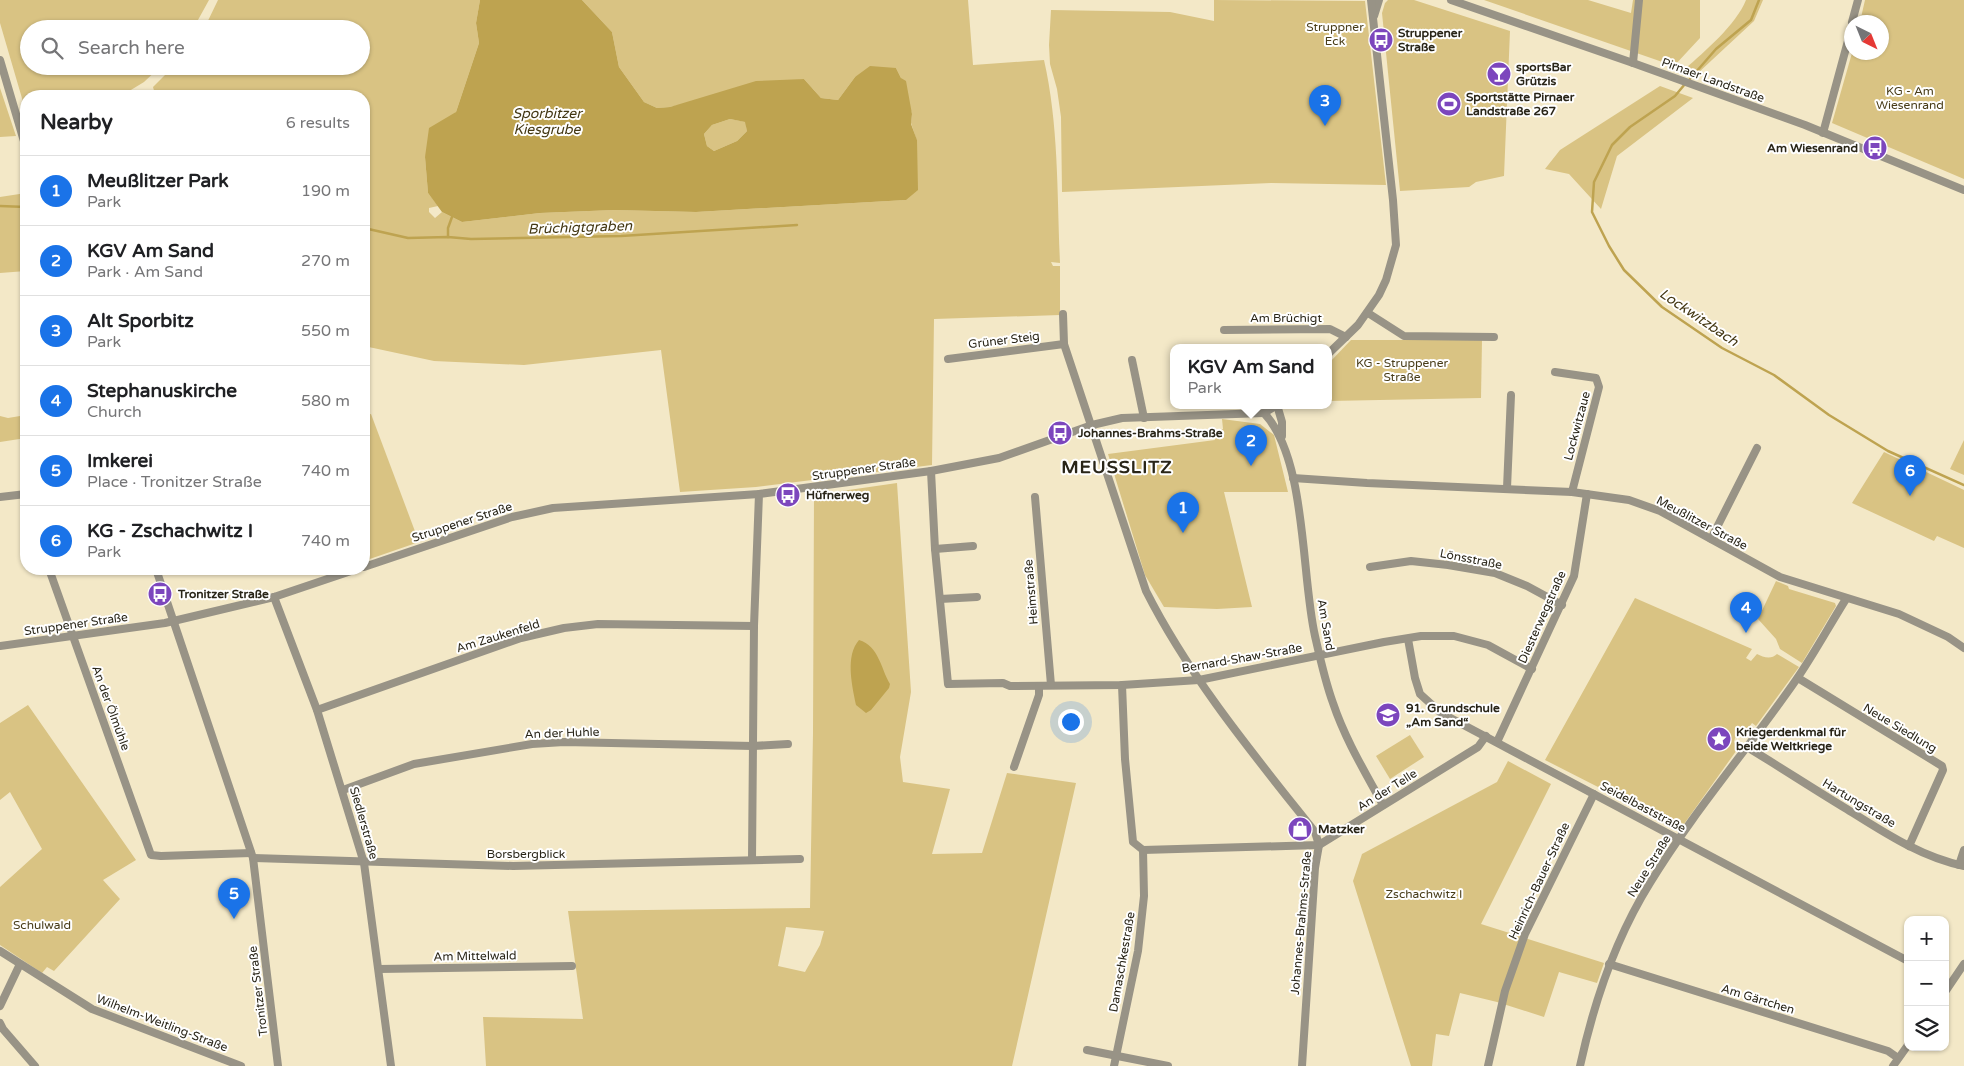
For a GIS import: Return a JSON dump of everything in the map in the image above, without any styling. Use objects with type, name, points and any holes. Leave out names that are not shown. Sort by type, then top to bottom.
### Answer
[{"type":"street","points":[[1332,350],[1368,313],[1386,280],[1396,245],[1393,200],[1371,0]]},
{"type":"street","points":[[1373,18],[1379,0]]},
{"type":"street","name":"Pirnaer Landstraße","points":[[1451,0],[1633,62],[1823,132],[1964,190]]},
{"type":"street","points":[[1633,62],[1639,0]]},
{"type":"street","points":[[1854,15],[1858,0]]},
{"type":"street","points":[[1823,132],[1844,54]]},
{"type":"street","points":[[0,60],[20,128]]},
{"type":"street","points":[[1368,313],[1404,336],[1494,337]]},
{"type":"street","name":"Johannes-Brahms-Straße","points":[[1063,314],[1064,344],[1092,425],[1140,578],[1156,610],[1199,680],[1315,832],[1319,845],[1314,868],[1302,1066]]},
{"type":"street","name":"Am Brüchigt","points":[[1224,330],[1330,329],[1346,337]]},
{"type":"street","name":"Grüner Steig","points":[[948,359],[1064,344]]},
{"type":"street","points":[[1132,360],[1144,418]]},
{"type":"street","name":"Lockwitzaue","points":[[1555,372],[1596,378],[1599,387],[1572,492]]},
{"type":"street","points":[[1507,488],[1510,395]]},
{"type":"street","name":"Struppener Straße","points":[[370,564],[528,513],[553,508],[759,494],[931,471],[999,458],[1092,425],[1122,418],[1264,413],[1270,409]]},
{"type":"street","name":"Am Sand","points":[[1278,409],[1282,422],[1282,438]]},
{"type":"street","name":"Am Sand","points":[[1264,413],[1273,422],[1282,438],[1294,478],[1314,634],[1333,703],[1352,749],[1383,805]]},
{"type":"street","points":[[1711,539],[1757,448]]},
{"type":"street","points":[[931,471],[935,550],[940,599],[976,597]]},
{"type":"street","name":"Meußlitzer Straße","points":[[1294,478],[1572,492],[1629,500],[1660,511],[1780,577],[1899,614],[1948,636],[1964,648]]},
{"type":"street","points":[[0,497],[20,494]]},
{"type":"street","points":[[752,860],[754,626],[759,494]]},
{"type":"street","name":"Diesterwegstraße","points":[[1498,742],[1574,576],[1587,494]]},
{"type":"street","name":"Heimstraße","points":[[1035,497],[1051,685]]},
{"type":"street","points":[[935,550],[973,546]]},
{"type":"street","name":"Lönsstraße","points":[[1370,567],[1411,560],[1448,564],[1495,573],[1528,586],[1562,605]]},
{"type":"street","name":"An der Ölmühle","points":[[51,575],[150,855]]},
{"type":"street","name":"Tronitzer Straße","points":[[158,575],[252,856],[278,1066]]},
{"type":"street","name":"Struppener Straße","points":[[0,646],[174,622],[274,597],[339,575]]},
{"type":"street","name":"Siedlerstraße","points":[[274,597],[317,710],[364,863],[391,1066]]},
{"type":"street","name":"Bernard-Shaw-Straße","points":[[940,599],[948,684],[1003,682],[1010,686],[1122,685],[1199,680],[1421,636],[1454,636],[1488,645],[1532,669]]},
{"type":"street","name":"Neue Straße","points":[[1581,1066],[1590,1021],[1609,964],[1649,883],[1679,838],[1798,678],[1846,599]]},
{"type":"street","name":"Am Zaukenfeld","points":[[317,710],[521,638],[564,628],[598,624],[754,626]]},
{"type":"street","name":"Seidelbaststraße","points":[[1408,639],[1420,694],[1441,713],[1904,959]]},
{"type":"street","name":"Neue Siedlung","points":[[1798,678],[1942,766],[1943,770],[1909,846]]},
{"type":"street","name":"Damaschkestraße","points":[[1114,1066],[1138,951],[1144,896],[1143,850],[1133,842],[1125,759],[1122,685]]},
{"type":"street","points":[[1014,767],[1039,695],[1039,686]]},
{"type":"street","name":"An der Telle","points":[[1319,845],[1478,747],[1486,736]]},
{"type":"street","name":"An der Huhle","points":[[343,790],[414,764],[532,744],[564,742],[754,746],[788,744]]},
{"type":"street","name":"Hartungstraße","points":[[1748,747],[1909,846],[1961,865]]},
{"type":"street","name":"Heinrich-Bauer-Straße","points":[[1488,1066],[1505,991],[1524,934],[1594,794]]},
{"type":"street","points":[[1143,850],[1319,845]]},
{"type":"street","points":[[1961,865],[1964,850]]},
{"type":"street","name":"Borsbergblick","points":[[150,855],[252,856],[364,863],[513,866],[800,859]]},
{"type":"street","name":"Wilhelm-Weitling-Straße","points":[[0,951],[92,1009],[241,1066]]},
{"type":"street","points":[[0,1006],[20,964]]},
{"type":"street","name":"Am Gärtchen","points":[[1609,964],[1888,1051],[1898,1058]]},
{"type":"street","points":[[1949,981],[1964,964]]},
{"type":"street","name":"Am Mittelwald","points":[[379,969],[572,966]]},
{"type":"street","points":[[0,1023],[35,1066]]},
{"type":"street","points":[[1087,1050],[1168,1066]]},
{"type":"street","points":[[1893,1066],[1904,1050]]},
{"type":"green space","points":[[0,0],[209,0],[198,20],[20,20],[20,75],[151,75],[131,90],[20,91],[0,23]]},
{"type":"green space","points":[[218,0],[480,0],[476,23],[479,43],[456,112],[425,157],[428,193],[438,206],[429,208],[429,212],[435,218],[442,212],[462,222],[540,213],[614,210],[696,212],[906,200],[917,141],[911,123],[912,114],[896,68],[855,77],[838,100],[821,98],[804,79],[670,107],[657,108],[644,102],[619,67],[612,32],[582,0],[968,0],[973,65],[1044,60],[1055,136],[1060,263],[1051,262],[1053,266],[1060,266],[1060,315],[934,319],[932,465],[756,487],[680,492],[661,350],[524,365],[434,361],[370,347],[370,90],[154,90],[153,87],[165,75],[370,75],[370,20],[208,20]]},
{"type":"green space","name":"Struppner Eck","points":[[1214,0],[1365,1],[1386,185],[1271,183],[1062,192],[1061,117],[1057,89],[1050,64],[1051,10],[1170,12],[1214,21]]},
{"type":"green space","name":"Sportstätte Pirnaer Landstraße 267","points":[[1388,0],[1414,0],[1510,31],[1504,176],[1476,182],[1469,187],[1400,191],[1382,13]]},
{"type":"green space","points":[[1484,0],[1588,0],[1631,13],[1633,0],[1700,0],[1700,38],[1674,66]]},
{"type":"green space","points":[[1746,0],[1763,0],[1754,21],[1698,73],[1685,69],[1728,28]]},
{"type":"green space","name":"KG - Am Wiesenrand","points":[[1865,0],[1964,0],[1964,179],[1832,123],[1850,60],[1889,60],[1889,15],[1862,15]]},
{"type":"green space","points":[[1660,86],[1693,98],[1617,156],[1601,209],[1569,174],[1545,169],[1560,150]]},
{"type":"green space","points":[[0,88],[16,136],[0,137]]},
{"type":"green space","points":[[730,119],[746,122],[747,131],[737,141],[714,151],[707,146],[704,134],[712,125]]},
{"type":"green space","points":[[20,194],[20,271],[0,273],[0,197]]},
{"type":"green space","name":"KG - Struppener Straße","points":[[1351,340],[1482,340],[1481,398],[1332,401],[1332,360]]},
{"type":"green space","points":[[370,414],[419,542],[370,559]]},
{"type":"green space","points":[[0,416],[8,418],[20,416],[20,439],[0,442]]},
{"type":"green space","points":[[1222,419],[1260,424],[1274,435],[1288,492],[1224,492],[1252,607],[1217,609],[1164,607],[1145,575],[1108,454],[1215,440],[1214,430],[1223,429]]},
{"type":"green space","points":[[1964,440],[1964,475],[1950,469]]},
{"type":"green space","points":[[1884,452],[1964,490],[1964,548],[1937,536],[1934,541],[1852,503]]},
{"type":"green space","points":[[897,483],[911,692],[900,757],[903,782],[950,789],[932,854],[982,853],[1007,773],[1076,783],[1012,1066],[486,1066],[483,1017],[583,1019],[568,911],[810,908],[814,495]],"holes":[[[786,927],[824,931],[820,945],[805,972],[778,966]]]},
{"type":"green space","points":[[1776,581],[1788,586],[1789,589],[1835,603],[1836,606],[1802,663],[1780,649],[1776,639],[1758,619]]},
{"type":"green space","points":[[1635,598],[1752,649],[1746,658],[1751,661],[1757,654],[1770,657],[1777,654],[1799,667],[1756,726],[1752,723],[1746,732],[1739,732],[1734,742],[1739,747],[1679,831],[1545,760]]},
{"type":"green space","name":"Schulwald","points":[[28,705],[136,860],[103,880],[120,899],[54,971],[47,967],[42,973],[0,945],[0,887],[42,849],[10,792],[0,800],[0,723]]},
{"type":"green space","points":[[1410,735],[1424,757],[1390,779],[1376,756]]},
{"type":"green space","name":"Zschachwitz I","points":[[1508,761],[1551,784],[1481,924],[1604,963],[1597,983],[1559,972],[1544,1017],[1497,1002],[1460,993],[1449,1036],[1436,1034],[1432,1066],[1411,1066],[1353,881],[1362,854],[1497,782]]},
{"type":"water","name":"Sporbitzer Kiesgrube","points":[[480,0],[582,0],[612,32],[619,67],[644,102],[657,108],[670,107],[756,81],[804,79],[821,98],[838,100],[855,77],[870,66],[896,68],[901,78],[906,81],[912,114],[911,124],[917,140],[918,190],[906,200],[696,212],[614,210],[540,213],[462,222],[442,212],[428,193],[425,157],[429,128],[456,112],[479,43],[476,23]],"holes":[[[730,119],[745,122],[747,131],[737,141],[714,151],[707,146],[704,134],[712,125]]]},
{"type":"water","points":[[859,640],[871,647],[879,659],[890,684],[889,688],[871,710],[866,713],[856,705],[851,671],[852,654]]},
{"type":"waterway","name":"Lockwitzbach","points":[[1689,80],[1716,49],[1751,20],[1759,0]]},
{"type":"waterway","name":"Lockwitzbach","points":[[1685,84],[1675,96],[1630,127],[1612,145],[1594,182],[1592,212],[1609,246],[1624,270],[1662,307],[1722,348],[1774,375],[1829,415],[1888,451],[1964,485]]},
{"type":"waterway","name":"Brüchigtgraben","points":[[0,206],[20,207]]},
{"type":"waterway","points":[[448,237],[448,228],[452,217]]},
{"type":"waterway","name":"Brüchigtgraben","points":[[370,229],[408,238],[448,237],[471,239],[621,236],[797,225]]},
{"type":"place","name":"Struppener Straße","points":[[1381,40]]},
{"type":"place","name":"sportsBar Grützis","points":[[1499,74]]},
{"type":"place","name":"Sportstätte Pirnaer Landstraße 267","points":[[1449,104]]},
{"type":"place","name":"Alt Sporbitz","points":[[1325,126]]},
{"type":"place","name":"Am Wiesenrand","points":[[1875,148]]},
{"type":"place","name":"Johannes-Brahms-Straße","points":[[1060,433]]},
{"type":"place","name":"KGV Am Sand","points":[[1251,466]]},
{"type":"place","name":"Hüfnerweg","points":[[788,495]]},
{"type":"place","name":"KG - Zschachwitz I","points":[[1910,496]]},
{"type":"place","name":"Meußlitzer Park","points":[[1183,533]]},
{"type":"place","name":"Tronitzer Straße","points":[[160,594]]},
{"type":"place","name":"Stephanuskirche","points":[[1746,633]]},
{"type":"place","name":"91. Grundschule „Am Sand“","points":[[1388,715]]},
{"type":"place","name":"Kriegerdenkmal für beide Weltkriege","points":[[1719,739]]},
{"type":"place","name":"Matzker","points":[[1300,829]]},
{"type":"place","name":"Imkerei","points":[[234,919]]},
{"type":"district","name":"MEUSSLITZ","points":[[1117,467]]}]
